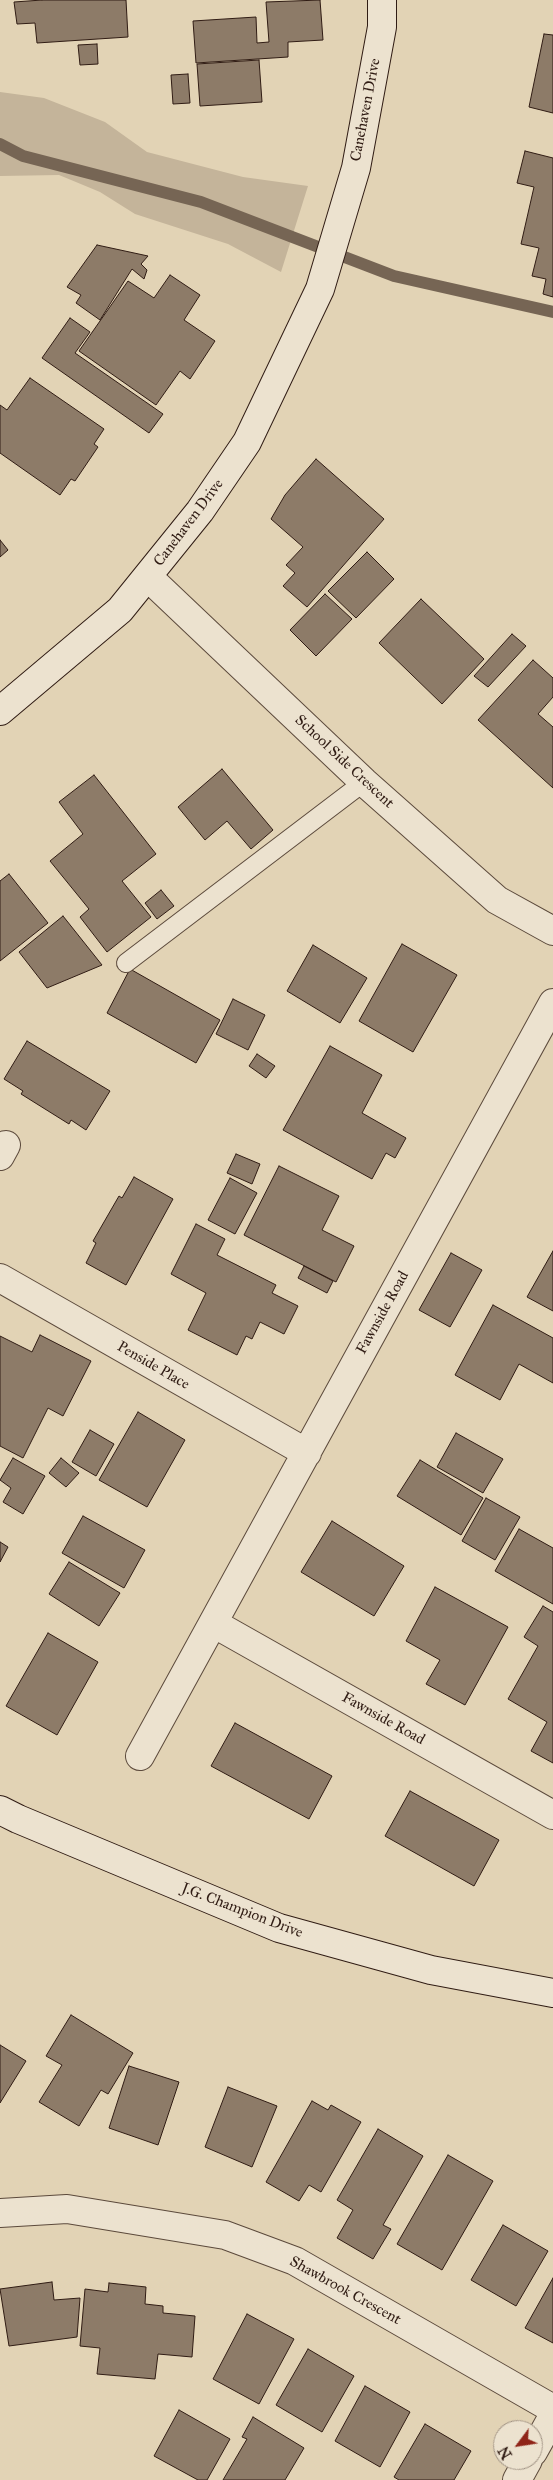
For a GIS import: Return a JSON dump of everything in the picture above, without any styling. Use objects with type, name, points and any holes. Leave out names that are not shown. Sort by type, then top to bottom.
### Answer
[{"type":"street","name":"Canehaven Drive","points":[[0,711],[120,610],[200,511],[247,442],[320,289],[342,219],[356,168],[382,27],[382,0]]},
{"type":"street","name":"School Side Crescent","points":[[148,577],[364,782],[497,900],[553,932]]},
{"type":"street","name":"Fawnside Road","points":[[140,1756],[553,1003]]},
{"type":"street","name":"Penside Place","points":[[0,1278],[307,1453]]},
{"type":"street","name":"Fawnside Road","points":[[213,1623],[553,1815]]},
{"type":"street","name":"J.G. Champion Drive","points":[[0,1810],[18,1820],[279,1928],[431,1970],[553,1993]]},
{"type":"street","name":"Shawbrook Crescent","points":[[0,2213],[67,2209],[225,2235],[294,2261],[553,2409]]},
{"type":"street","points":[[543,2434],[553,2416]]},
{"type":"lane","points":[[126,963],[364,782]]},
{"type":"shaded area","points":[[0,92],[44,98],[105,122],[147,152],[243,177],[308,186],[281,272],[228,244],[135,214],[100,192],[59,175],[0,176]]},
{"type":"building","points":[[126,0],[128,37],[37,43],[35,23],[17,24],[14,2]]},
{"type":"building","points":[[320,0],[323,40],[288,42],[288,57],[196,63],[193,21],[256,17],[257,43],[269,42],[266,2]]},
{"type":"building","points":[[544,34],[553,35],[553,113],[529,107]]},
{"type":"building","points":[[97,44],[98,64],[80,65],[78,45]]},
{"type":"building","points":[[259,60],[262,102],[200,106],[197,64]]},
{"type":"building","points":[[188,74],[190,103],[173,104],[171,75]]},
{"type":"building","points":[[525,151],[553,158],[553,297],[543,294],[546,279],[532,276],[539,248],[521,244],[534,187],[517,183]]},
{"type":"building","points":[[97,245],[148,256],[141,264],[147,270],[144,279],[132,269],[100,320],[76,303],[81,295],[67,287]]},
{"type":"building","points":[[170,275],[200,295],[184,320],[215,341],[190,379],[180,371],[156,405],[79,351],[128,281],[154,298]]},
{"type":"building","points":[[70,318],[90,332],[75,353],[163,414],[149,433],[42,358]]},
{"type":"building","points":[[30,378],[104,429],[94,444],[98,447],[75,481],[71,479],[60,495],[0,453],[0,405],[7,410]]},
{"type":"building","points":[[316,459],[384,519],[307,607],[283,586],[295,573],[286,565],[303,547],[271,519],[285,495]]},
{"type":"building","points":[[0,540],[8,550],[0,557]]},
{"type":"building","points":[[367,552],[394,579],[356,618],[328,591]]},
{"type":"building","points":[[325,594],[352,619],[316,656],[290,630]]},
{"type":"building","points":[[421,599],[484,659],[442,704],[379,643]]},
{"type":"building","points":[[512,634],[526,646],[488,687],[474,676]]},
{"type":"building","points":[[533,660],[553,678],[553,697],[538,714],[553,727],[553,788],[478,720]]},
{"type":"building","points":[[222,769],[273,830],[251,849],[227,821],[205,840],[178,807]]},
{"type":"building","points":[[94,775],[156,854],[122,881],[151,917],[107,952],[80,917],[89,909],[50,861],[83,834],[59,802]]},
{"type":"building","points":[[9,874],[48,923],[0,961],[0,881]]},
{"type":"building","points":[[161,890],[174,906],[157,919],[145,903]]},
{"type":"building","points":[[63,916],[102,965],[47,988],[19,952]]},
{"type":"building","points":[[402,944],[457,975],[413,1052],[359,1021]]},
{"type":"building","points":[[313,945],[367,978],[340,1023],[287,991]]},
{"type":"building","points":[[130,969],[220,1020],[196,1063],[107,1013]]},
{"type":"building","points":[[233,999],[265,1015],[248,1050],[216,1034]]},
{"type":"building","points":[[27,1041],[110,1091],[86,1130],[71,1120],[69,1124],[21,1094],[23,1091],[4,1079]]},
{"type":"building","points":[[330,1046],[382,1075],[362,1113],[406,1138],[395,1158],[386,1153],[372,1179],[283,1130]]},
{"type":"building","points":[[257,1054],[275,1066],[266,1078],[249,1066]]},
{"type":"building","points":[[236,1154],[260,1164],[252,1184],[227,1173]]},
{"type":"building","points":[[279,1166],[339,1196],[322,1230],[354,1246],[336,1282],[244,1235]]},
{"type":"building","points":[[134,1177],[173,1199],[126,1285],[86,1263],[96,1243],[93,1241],[119,1196],[122,1198]]},
{"type":"building","points":[[230,1178],[257,1193],[235,1234],[208,1220]]},
{"type":"building","points":[[196,1224],[225,1239],[217,1255],[276,1285],[272,1293],[298,1306],[284,1334],[260,1322],[252,1339],[246,1336],[237,1355],[188,1330],[206,1293],[171,1274]]},
{"type":"building","points":[[553,1251],[553,1311],[527,1297]]},
{"type":"building","points":[[451,1253],[482,1270],[450,1327],[419,1310]]},
{"type":"building","points":[[304,1266],[333,1281],[327,1293],[298,1278]]},
{"type":"building","points":[[493,1305],[553,1338],[553,1383],[519,1364],[500,1400],[455,1375]]},
{"type":"building","points":[[40,1335],[91,1361],[63,1416],[48,1408],[23,1458],[0,1446],[0,1336],[32,1352]]},
{"type":"building","points":[[138,1412],[185,1440],[147,1507],[99,1480]]},
{"type":"building","points":[[90,1430],[114,1444],[96,1476],[72,1462]]},
{"type":"building","points":[[456,1433],[503,1459],[483,1493],[437,1467]]},
{"type":"building","points":[[13,1458],[45,1476],[23,1514],[3,1502],[11,1488],[0,1480]]},
{"type":"building","points":[[61,1458],[79,1473],[66,1487],[49,1473]]},
{"type":"building","points":[[420,1460],[483,1498],[461,1535],[397,1496]]},
{"type":"building","points":[[486,1498],[520,1517],[495,1560],[462,1541]]},
{"type":"building","points":[[83,1516],[145,1550],[124,1588],[62,1553]]},
{"type":"building","points":[[332,1521],[404,1566],[374,1616],[301,1572]]},
{"type":"building","points":[[519,1529],[553,1548],[553,1604],[495,1571]]},
{"type":"building","points":[[0,1542],[8,1547],[0,1562]]},
{"type":"building","points":[[69,1562],[120,1593],[99,1626],[49,1594]]},
{"type":"building","points":[[435,1587],[508,1627],[465,1705],[426,1684],[440,1660],[406,1641]]},
{"type":"building","points":[[543,1606],[553,1612],[553,1763],[531,1751],[547,1722],[508,1699],[538,1646],[524,1637]]},
{"type":"building","points":[[48,1633],[98,1662],[57,1735],[6,1706]]},
{"type":"building","points":[[235,1723],[332,1776],[309,1819],[211,1766]]},
{"type":"building","points":[[410,1791],[499,1840],[474,1886],[385,1836]]},
{"type":"building","points":[[71,2015],[133,2053],[108,2094],[101,2090],[79,2126],[39,2102],[62,2065],[46,2056]]},
{"type":"building","points":[[0,2045],[26,2061],[0,2103]]},
{"type":"building","points":[[129,2066],[179,2082],[158,2145],[109,2128]]},
{"type":"building","points":[[228,2087],[277,2106],[252,2167],[205,2147]]},
{"type":"building","points":[[312,2101],[328,2110],[331,2105],[361,2122],[321,2192],[309,2185],[299,2201],[266,2182]]},
{"type":"building","points":[[378,2129],[423,2156],[383,2225],[391,2229],[373,2259],[337,2238],[353,2210],[337,2200]]},
{"type":"building","points":[[448,2155],[493,2181],[442,2270],[397,2244]]},
{"type":"building","points":[[503,2225],[548,2251],[516,2306],[471,2280]]},
{"type":"building","points":[[553,2278],[553,2343],[525,2328]]},
{"type":"building","points":[[52,2282],[54,2300],[80,2298],[77,2337],[9,2346],[0,2289]]},
{"type":"building","points":[[109,2283],[146,2287],[145,2304],[163,2306],[163,2313],[195,2316],[192,2357],[158,2354],[155,2379],[97,2374],[100,2348],[80,2346],[85,2289],[108,2292]]},
{"type":"building","points":[[247,2314],[294,2339],[259,2404],[213,2379]]},
{"type":"building","points":[[308,2349],[354,2376],[322,2432],[276,2405]]},
{"type":"building","points":[[365,2386],[410,2412],[380,2467],[335,2441]]},
{"type":"building","points":[[179,2410],[230,2439],[207,2480],[198,2480],[154,2456]]},
{"type":"building","points":[[253,2417],[304,2448],[285,2480],[223,2480],[247,2439],[242,2437]]},
{"type":"building","points":[[425,2424],[471,2451],[454,2480],[399,2480],[394,2477]]},
{"type":"waterway","points":[[0,144],[23,156],[201,202],[394,276],[553,312]]}]
